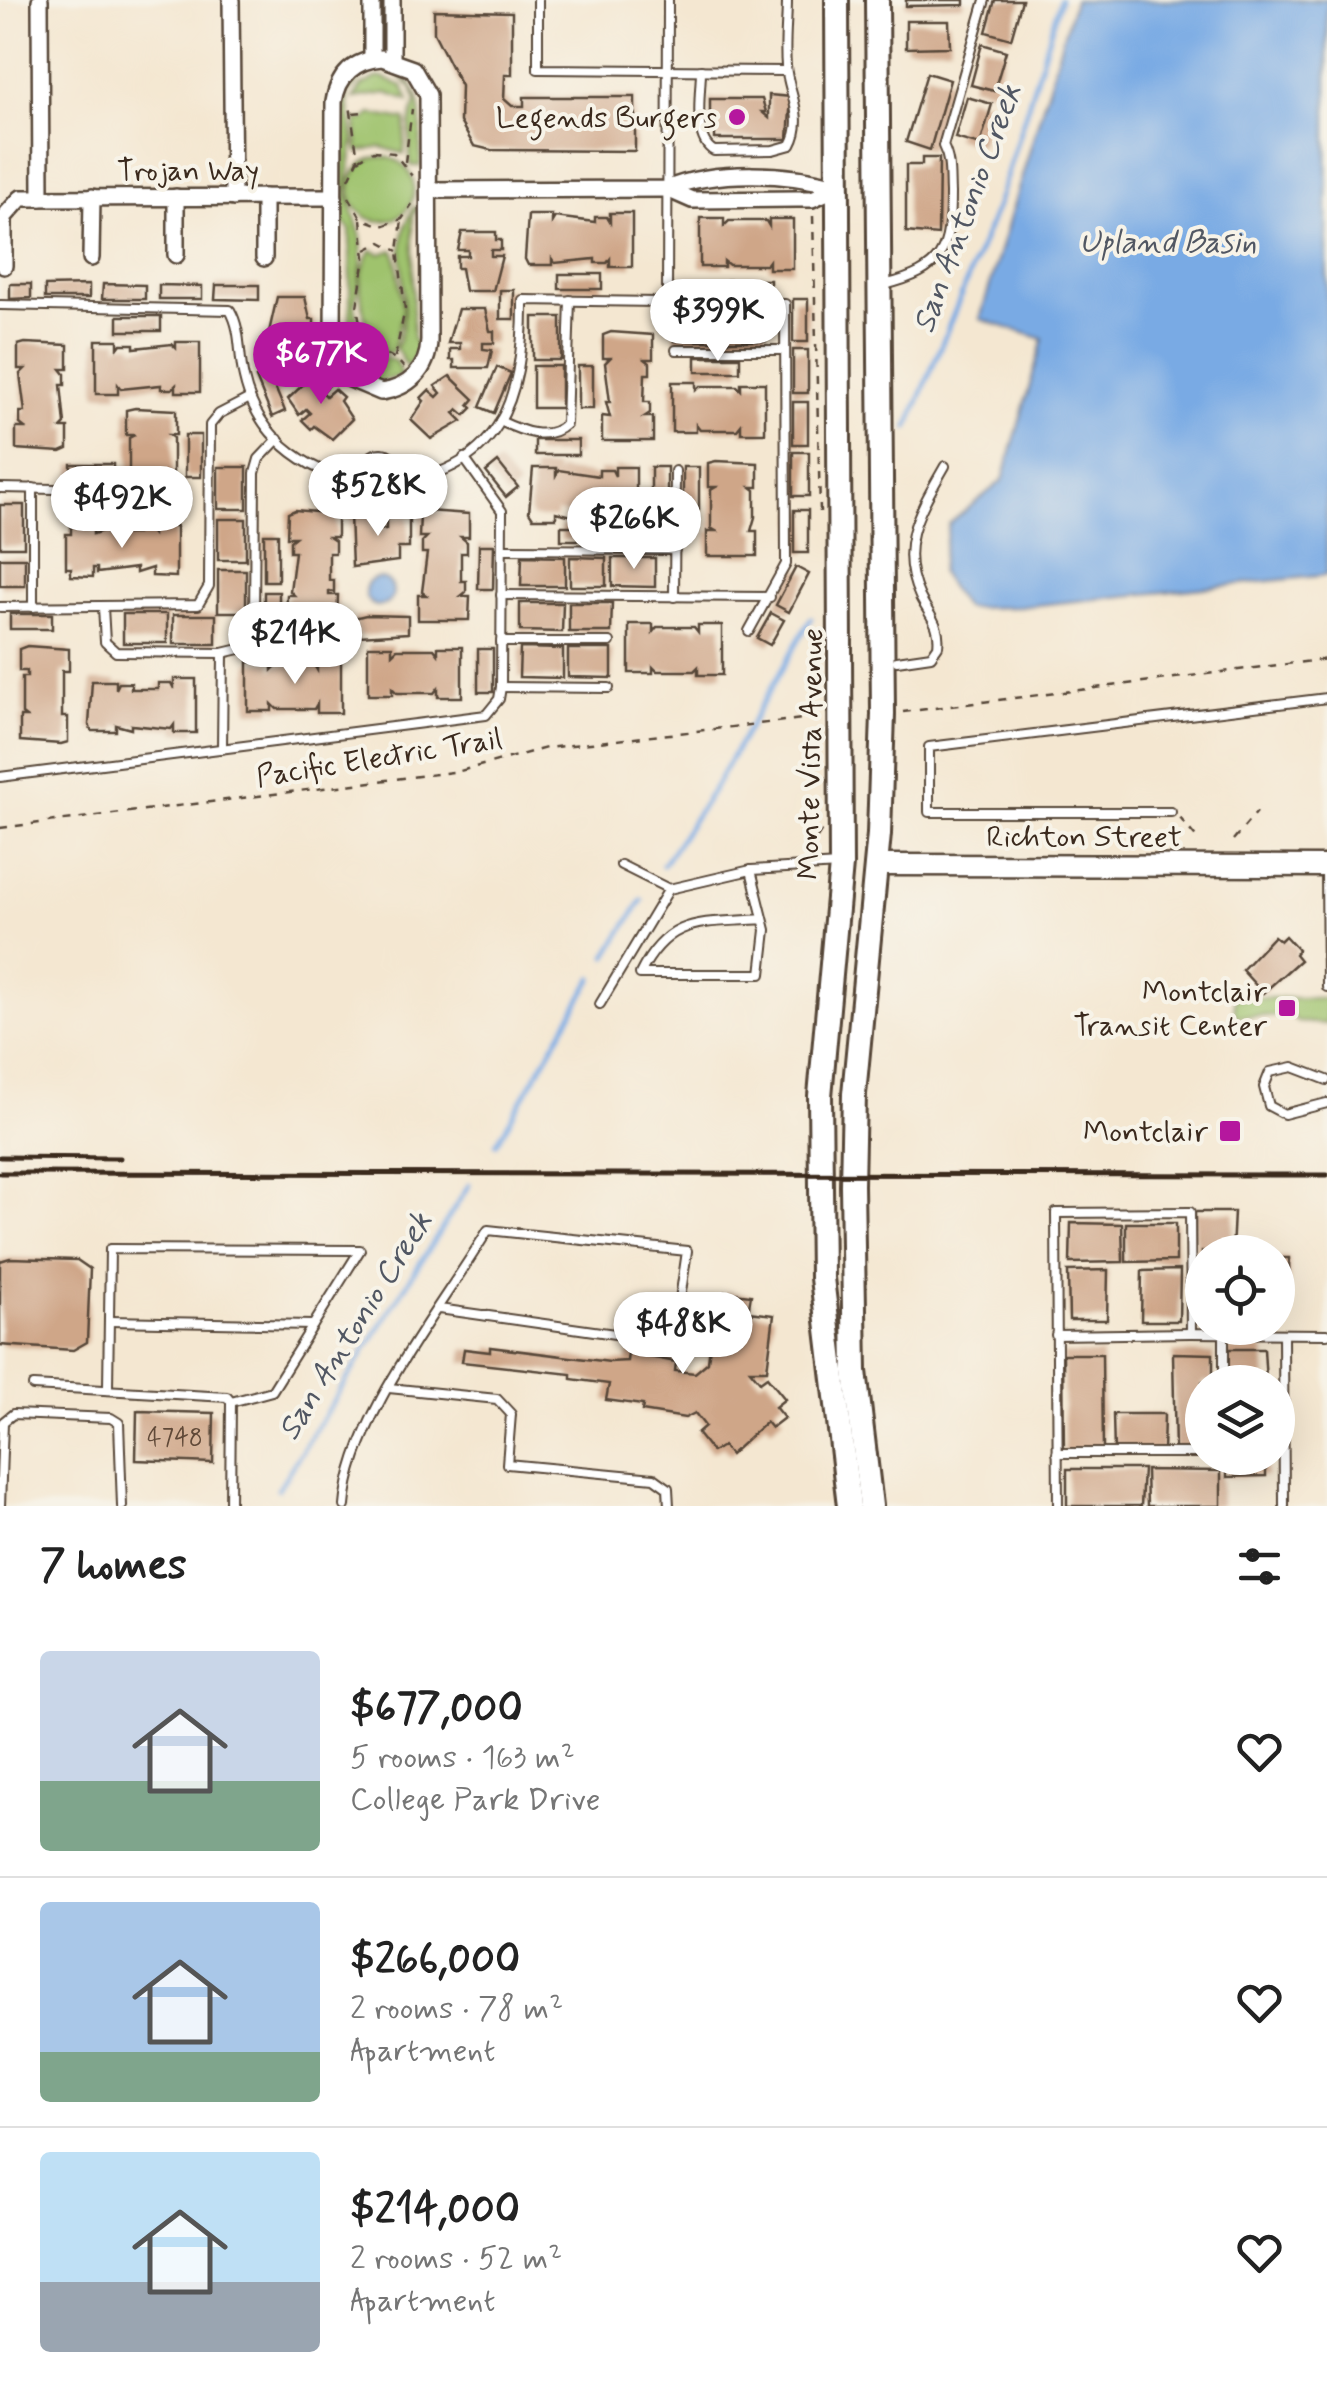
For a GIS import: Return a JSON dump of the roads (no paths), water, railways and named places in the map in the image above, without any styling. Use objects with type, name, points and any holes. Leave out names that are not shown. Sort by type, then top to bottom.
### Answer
[{"type":"main road","name":"Monte Vista Avenue","points":[[837,0],[839,187],[833,717],[841,865],[820,1096],[822,1260],[849,1506]]},
{"type":"main road","points":[[871,1506],[855,1371],[852,1185],[854,1094],[890,713],[877,0]]},
{"type":"main road","points":[[839,187],[879,192]]},
{"type":"street","points":[[4,266],[4,217],[21,198],[41,198],[40,0]]},
{"type":"street","points":[[232,0],[234,198]]},
{"type":"street","points":[[372,0],[372,59]]},
{"type":"street","points":[[392,0],[392,60]]},
{"type":"street","points":[[372,59],[392,60],[413,69],[428,95],[422,186],[429,351],[412,380],[381,392],[348,378],[334,348],[336,90],[351,68],[372,59]]},
{"type":"street","points":[[422,186],[667,190],[693,178],[808,178],[839,187]]},
{"type":"street","points":[[91,258],[92,197]]},
{"type":"street","points":[[176,197],[176,255]]},
{"type":"street","points":[[264,197],[264,258]]},
{"type":"street","name":"Trojan Way","points":[[41,198],[334,197]]},
{"type":"street","name":"Richton Street","points":[[841,865],[1326,866]]},
{"type":"lane","points":[[538,0],[538,70],[786,71]]},
{"type":"lane","points":[[667,302],[668,0]]},
{"type":"lane","points":[[701,70],[701,136],[706,146],[720,151],[773,150],[791,145],[796,134],[796,94],[786,71],[787,0]]},
{"type":"lane","points":[[880,286],[928,270],[946,249],[950,235],[949,158],[943,146],[985,0]]},
{"type":"lane","points":[[0,305],[230,310],[239,325],[240,359],[250,398],[278,440],[320,471],[387,484],[422,479],[464,458],[500,421],[522,362],[522,300],[784,304],[786,564],[749,631]]},
{"type":"lane","points":[[500,421],[529,433],[550,433],[566,424],[570,300]]},
{"type":"lane","points":[[676,350],[784,350]]},
{"type":"lane","points":[[0,607],[192,608],[204,600],[208,586],[210,425],[218,414],[250,398]]},
{"type":"lane","points":[[103,608],[105,642],[116,652],[223,653],[244,648],[253,635],[255,473],[259,459],[278,440]]},
{"type":"lane","points":[[375,484],[365,469],[370,458],[381,454],[392,458],[397,469],[387,484]]},
{"type":"lane","points":[[0,776],[486,715],[499,699],[501,687],[501,506],[464,458]]},
{"type":"lane","points":[[898,661],[931,656],[938,646],[936,622],[920,596],[908,550],[918,515],[945,466]]},
{"type":"lane","points":[[674,597],[675,471]]},
{"type":"lane","points":[[0,488],[112,490]]},
{"type":"lane","points":[[32,488],[32,608]]},
{"type":"lane","points":[[502,549],[674,550]]},
{"type":"lane","points":[[501,595],[770,597]]},
{"type":"lane","points":[[501,642],[610,642]]},
{"type":"lane","points":[[222,749],[223,653]]},
{"type":"lane","points":[[501,687],[609,688]]},
{"type":"lane","points":[[1175,814],[929,812],[929,747],[1327,698]]},
{"type":"lane","points":[[621,865],[669,888],[751,870],[841,865]]},
{"type":"lane","points":[[1326,866],[1327,987]]},
{"type":"lane","points":[[751,870],[766,930],[760,974],[640,974],[651,952],[680,926],[763,919]]},
{"type":"lane","points":[[600,1004],[669,888]]},
{"type":"lane","points":[[1327,1080],[1283,1066],[1270,1072],[1264,1088],[1269,1106],[1284,1114],[1327,1103]]},
{"type":"lane","points":[[1058,1506],[1056,1213],[1190,1212],[1190,1235]]},
{"type":"lane","points":[[345,1506],[347,1472],[370,1417],[488,1230],[687,1251],[680,1299],[664,1333],[643,1338],[440,1309]]},
{"type":"lane","points":[[33,1386],[210,1393],[231,1402],[272,1391],[360,1250],[110,1249],[108,1388]]},
{"type":"lane","points":[[109,1321],[313,1325]]},
{"type":"lane","points":[[1056,1335],[1185,1333]]},
{"type":"lane","points":[[1295,1334],[1327,1334]]},
{"type":"lane","points":[[1283,1345],[1284,1506]]},
{"type":"lane","points":[[389,1388],[497,1399],[511,1414],[507,1464],[654,1478],[668,1488],[668,1506]]},
{"type":"lane","points":[[230,1506],[231,1402]]},
{"type":"lane","points":[[0,1506],[2,1422],[14,1414],[112,1418],[119,1423],[122,1506]]},
{"type":"lane","points":[[1057,1453],[1185,1453]]},
{"type":"water","name":"Upland Basin","points":[[1074,0],[1327,0],[1327,575],[1018,607],[964,608],[940,573],[949,524],[1003,480],[1043,339],[980,319]]},
{"type":"water","points":[[379,578],[389,582],[393,592],[389,602],[379,606],[369,602],[365,592],[369,582]]},
{"type":"waterway","name":"San Antonio Creek","points":[[908,428],[998,203],[1060,0]]},
{"type":"waterway","name":"San Antonio Creek","points":[[663,865],[716,785],[811,618]]},
{"type":"waterway","name":"San Antonio Creek","points":[[607,956],[642,900]]},
{"type":"waterway","name":"San Antonio Creek","points":[[496,1144],[593,978]]},
{"type":"waterway","name":"San Antonio Creek","points":[[278,1489],[469,1185]]},
{"type":"railway","points":[[0,1157],[120,1158]]},
{"type":"railway","points":[[0,1173],[1327,1175]]},
{"type":"place","name":"Legends Burgers","points":[[737,117]]},
{"type":"place","name":"Montclair Transit Center","points":[[1287,1008]]},
{"type":"place","name":"Montclair","points":[[1230,1131]]}]
